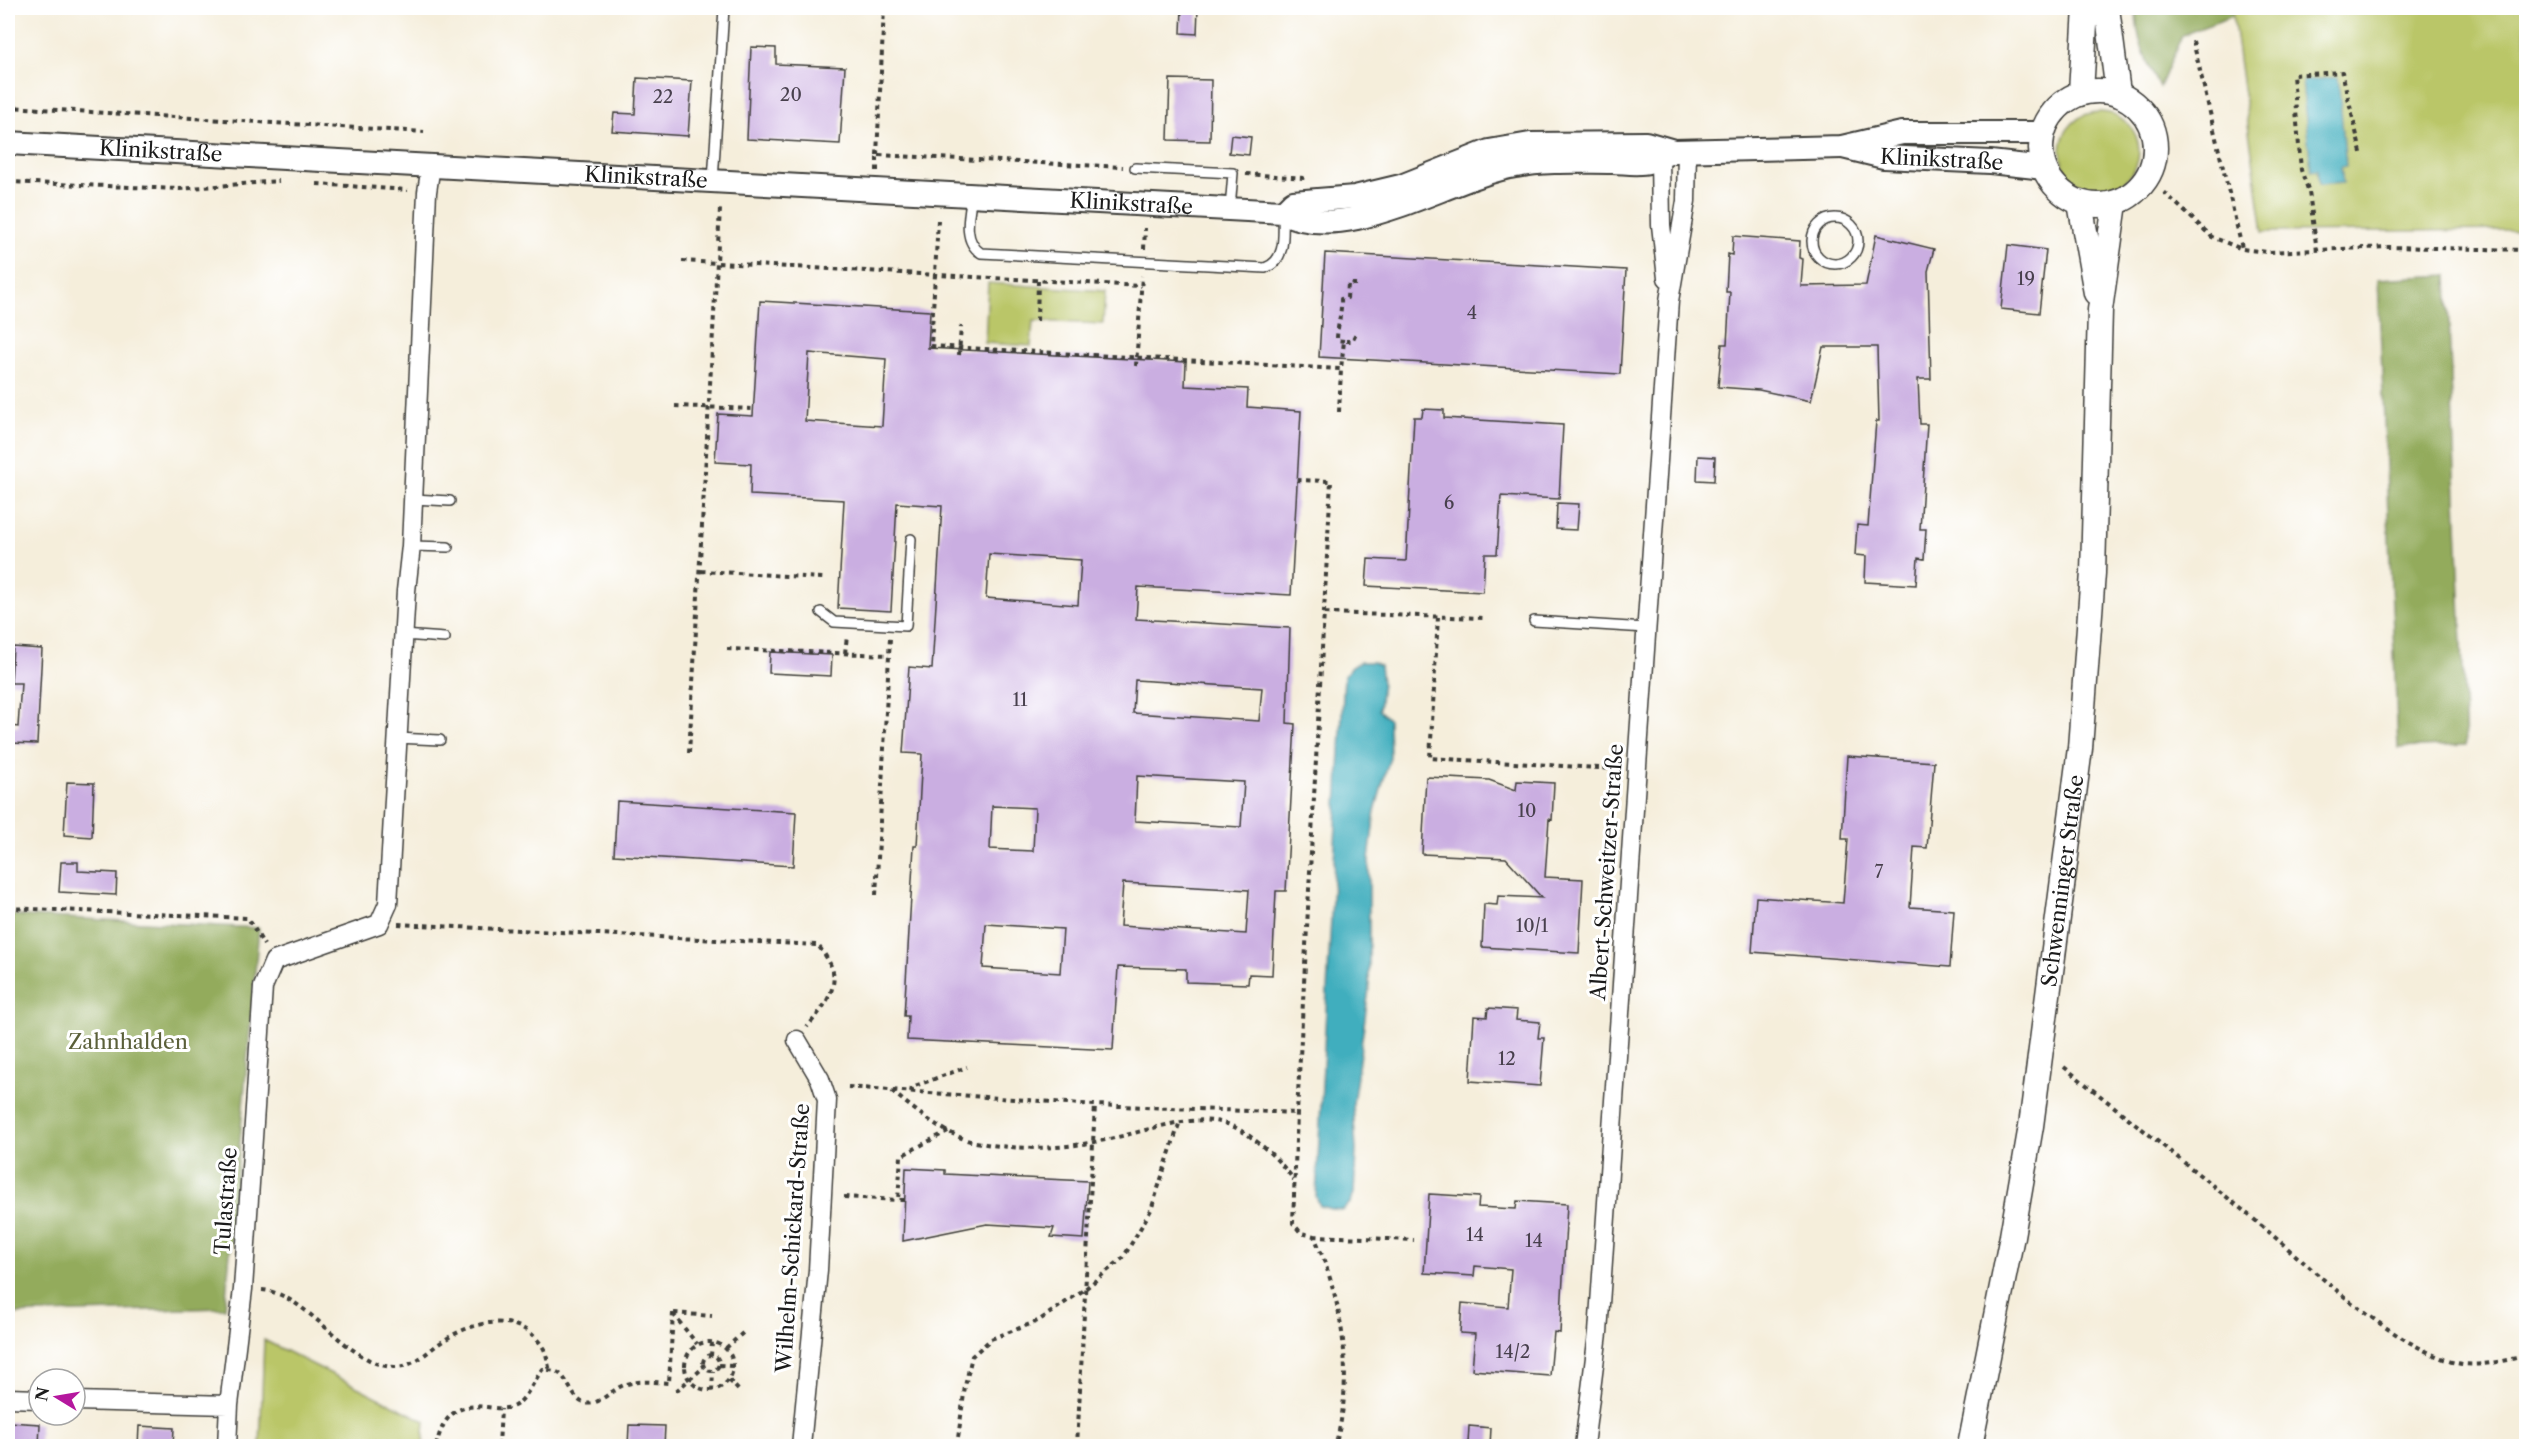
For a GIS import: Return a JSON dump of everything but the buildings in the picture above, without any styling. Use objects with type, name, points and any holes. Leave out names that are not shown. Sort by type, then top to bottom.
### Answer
[{"type":"main road","points":[[2081,92],[2086,8]]},
{"type":"main road","points":[[2107,8],[2118,93]]},
{"type":"main road","points":[[2081,92],[2118,93],[2134,101],[2146,115],[2154,131],[2157,149],[2153,167],[2145,183],[2132,195],[2115,203],[2080,203],[2065,195],[2052,183],[2044,168],[2040,150],[2042,133],[2050,115],[2064,101],[2081,92]]},
{"type":"main road","name":"Schwenninger Straße","points":[[2080,203],[2086,247],[2100,310]]},
{"type":"main road","name":"Schwenninger Straße","points":[[1970,1446],[2012,1236],[2031,1126],[2080,748],[2093,573],[2100,310],[2115,203]]},
{"type":"street","name":"Klinikstraße","points":[[8,143],[1283,212],[1293,202],[1355,197],[1401,186],[1489,151],[1530,144],[1646,143],[1674,152],[1842,147],[1902,133],[2042,133]]},
{"type":"street","name":"Klinikstraße","points":[[1842,147],[1884,157],[1990,162],[2044,168]]},
{"type":"street","name":"Albert-Schweitzer-Straße","points":[[1669,301],[1661,225],[1674,152]]},
{"type":"street","name":"Albert-Schweitzer-Straße","points":[[1584,1446],[1598,1333],[1669,301],[1686,201],[1674,152]]},
{"type":"street","points":[[274,961],[379,924],[388,904],[396,738],[411,546],[427,192],[431,165]]},
{"type":"street","name":"Tulastraße","points":[[226,1446],[243,1289],[263,987],[274,961]]},
{"type":"street","name":"Wilhelm-Schickard-Straße","points":[[797,1040],[820,1079],[826,1100],[818,1270],[801,1446]]},
{"type":"street","points":[[8,1398],[27,1399]]},
{"type":"street","points":[[87,1401],[229,1405]]},
{"type":"lane","points":[[713,181],[724,8]]},
{"type":"lane","points":[[1135,168],[1233,173],[1230,209]]},
{"type":"lane","points":[[972,195],[969,238],[972,248],[981,253],[1085,259],[1265,268],[1275,264],[1281,254],[1283,212]]},
{"type":"lane","points":[[1828,218],[1849,222],[1857,236],[1856,251],[1845,262],[1830,264],[1823,261],[1813,250],[1811,243],[1815,228],[1828,218]]},
{"type":"lane","points":[[413,499],[450,501]]},
{"type":"lane","points":[[821,612],[834,622],[906,626],[911,539]]},
{"type":"lane","points":[[411,546],[448,547]]},
{"type":"lane","points":[[1534,621],[1646,627]]},
{"type":"lane","points":[[403,635],[445,638]]},
{"type":"lane","points":[[396,738],[440,740]]},
{"type":"path","points":[[876,190],[884,8]]},
{"type":"path","points":[[2193,41],[2242,249]]},
{"type":"path","points":[[2317,251],[2309,192],[2301,170],[2294,75],[2342,72],[2362,157]]},
{"type":"path","points":[[8,107],[424,132]]},
{"type":"path","points":[[877,155],[1135,168]]},
{"type":"path","points":[[1233,173],[1307,178]]},
{"type":"path","points":[[8,182],[179,189],[281,181]]},
{"type":"path","points":[[305,183],[411,190]]},
{"type":"path","points":[[2164,192],[2212,237],[2242,249],[2267,252],[2389,247],[2526,250]]},
{"type":"path","points":[[689,753],[720,209]]},
{"type":"path","points":[[938,220],[931,346],[1341,369]]},
{"type":"path","points":[[1144,250],[1145,228]]},
{"type":"path","points":[[682,261],[1142,286]]},
{"type":"path","points":[[1136,366],[1142,275]]},
{"type":"path","points":[[1036,321],[1038,281]]},
{"type":"path","points":[[1356,333],[1352,341],[1336,340],[1337,325],[1342,314],[1341,299],[1347,298],[1348,284],[1357,284]]},
{"type":"path","points":[[959,355],[961,326]]},
{"type":"path","points":[[1339,412],[1344,341]]},
{"type":"path","points":[[1047,360],[1048,352]]},
{"type":"path","points":[[675,406],[753,409]]},
{"type":"path","points":[[1297,480],[1331,481],[1293,1223],[1301,1233],[1314,1236],[1414,1240]]},
{"type":"path","points":[[701,571],[823,578]]},
{"type":"path","points":[[1324,613],[1483,618]]},
{"type":"path","points":[[1438,617],[1430,758],[1615,769]]},
{"type":"path","points":[[876,895],[891,625]]},
{"type":"path","points":[[726,649],[889,655]]},
{"type":"path","points":[[8,908],[248,918],[274,961]]},
{"type":"path","points":[[379,924],[818,945],[833,969],[831,990],[826,1002],[797,1040]]},
{"type":"path","points":[[2064,1066],[2255,1220],[2361,1310],[2419,1347],[2448,1361],[2484,1365],[2526,1356]]},
{"type":"path","points":[[911,1092],[912,1087],[967,1067]]},
{"type":"path","points":[[848,1087],[1095,1105],[1297,1113]]},
{"type":"path","points":[[892,1091],[919,1115],[965,1140],[1005,1147],[1064,1148],[1203,1120],[1223,1123],[1249,1137],[1283,1166],[1294,1181]]},
{"type":"path","points":[[1077,1446],[1095,1105]]},
{"type":"path","points":[[957,1446],[965,1386],[972,1356],[991,1339],[1038,1321],[1085,1289],[1123,1258],[1137,1237],[1150,1210],[1179,1124]]},
{"type":"path","points":[[898,1200],[901,1156],[949,1131]]},
{"type":"path","points":[[844,1197],[904,1200]]},
{"type":"path","points":[[1314,1236],[1326,1263],[1340,1322],[1343,1398],[1335,1446]]},
{"type":"path","points":[[243,1289],[266,1290],[288,1300],[309,1313],[346,1345],[385,1367],[404,1367],[422,1358],[443,1341],[466,1329],[492,1321],[516,1325],[533,1334],[545,1350],[550,1371]]},
{"type":"path","points":[[436,1446],[441,1427],[455,1411],[470,1405],[501,1409],[515,1405],[525,1397],[543,1369],[557,1372],[569,1384],[580,1402],[587,1404],[598,1402],[621,1386],[644,1382],[669,1383],[673,1313]]},
{"type":"path","points":[[673,1313],[712,1316]]},
{"type":"path","points":[[673,1313],[697,1344]]},
{"type":"path","points":[[726,1348],[746,1330]]},
{"type":"path","points":[[711,1356],[712,1341]]},
{"type":"path","points":[[712,1341],[726,1348],[733,1366],[729,1380],[722,1387],[703,1390],[689,1380],[684,1367],[687,1354],[697,1344],[712,1341]]},
{"type":"path","points":[[711,1356],[718,1360],[719,1365]]},
{"type":"path","points":[[676,1391],[704,1367],[705,1359],[711,1356]]},
{"type":"path","points":[[712,1390],[713,1371],[719,1365],[733,1366]]},
{"type":"path","points":[[704,1367],[708,1371],[713,1371]]},
{"type":"path","points":[[729,1380],[741,1393]]},
{"type":"path","points":[[499,1446],[501,1409]]},
{"type":"green space","points":[[2136,8],[2232,8],[2233,16],[2182,35],[2160,87],[2142,49]]},
{"type":"green space","points":[[2232,8],[2526,8],[2526,230],[2263,232]]},
{"type":"green space","points":[[2100,112],[2115,115],[2132,129],[2139,151],[2136,166],[2122,183],[2100,190],[2085,187],[2068,173],[2061,151],[2064,136],[2078,119]]},
{"type":"green space","points":[[2447,275],[2466,745],[2398,748],[2378,279]]},
{"type":"green space","points":[[988,283],[1105,291],[1103,324],[1033,321],[1031,346],[985,343]]},
{"type":"green space","name":"Zahnhalden","points":[[8,915],[259,928],[225,1308],[8,1314]]},
{"type":"green space","points":[[264,1340],[425,1421],[423,1446],[260,1446]]},
{"type":"water","points":[[2338,77],[2346,166],[2341,167],[2343,183],[2319,185],[2317,169],[2311,170],[2302,81]]},
{"type":"water","points":[[1360,662],[1373,662],[1380,666],[1382,683],[1379,710],[1389,720],[1390,757],[1375,811],[1369,860],[1369,989],[1353,1104],[1356,1150],[1354,1193],[1351,1202],[1343,1210],[1320,1206],[1316,1196],[1344,676],[1351,667]]}]
